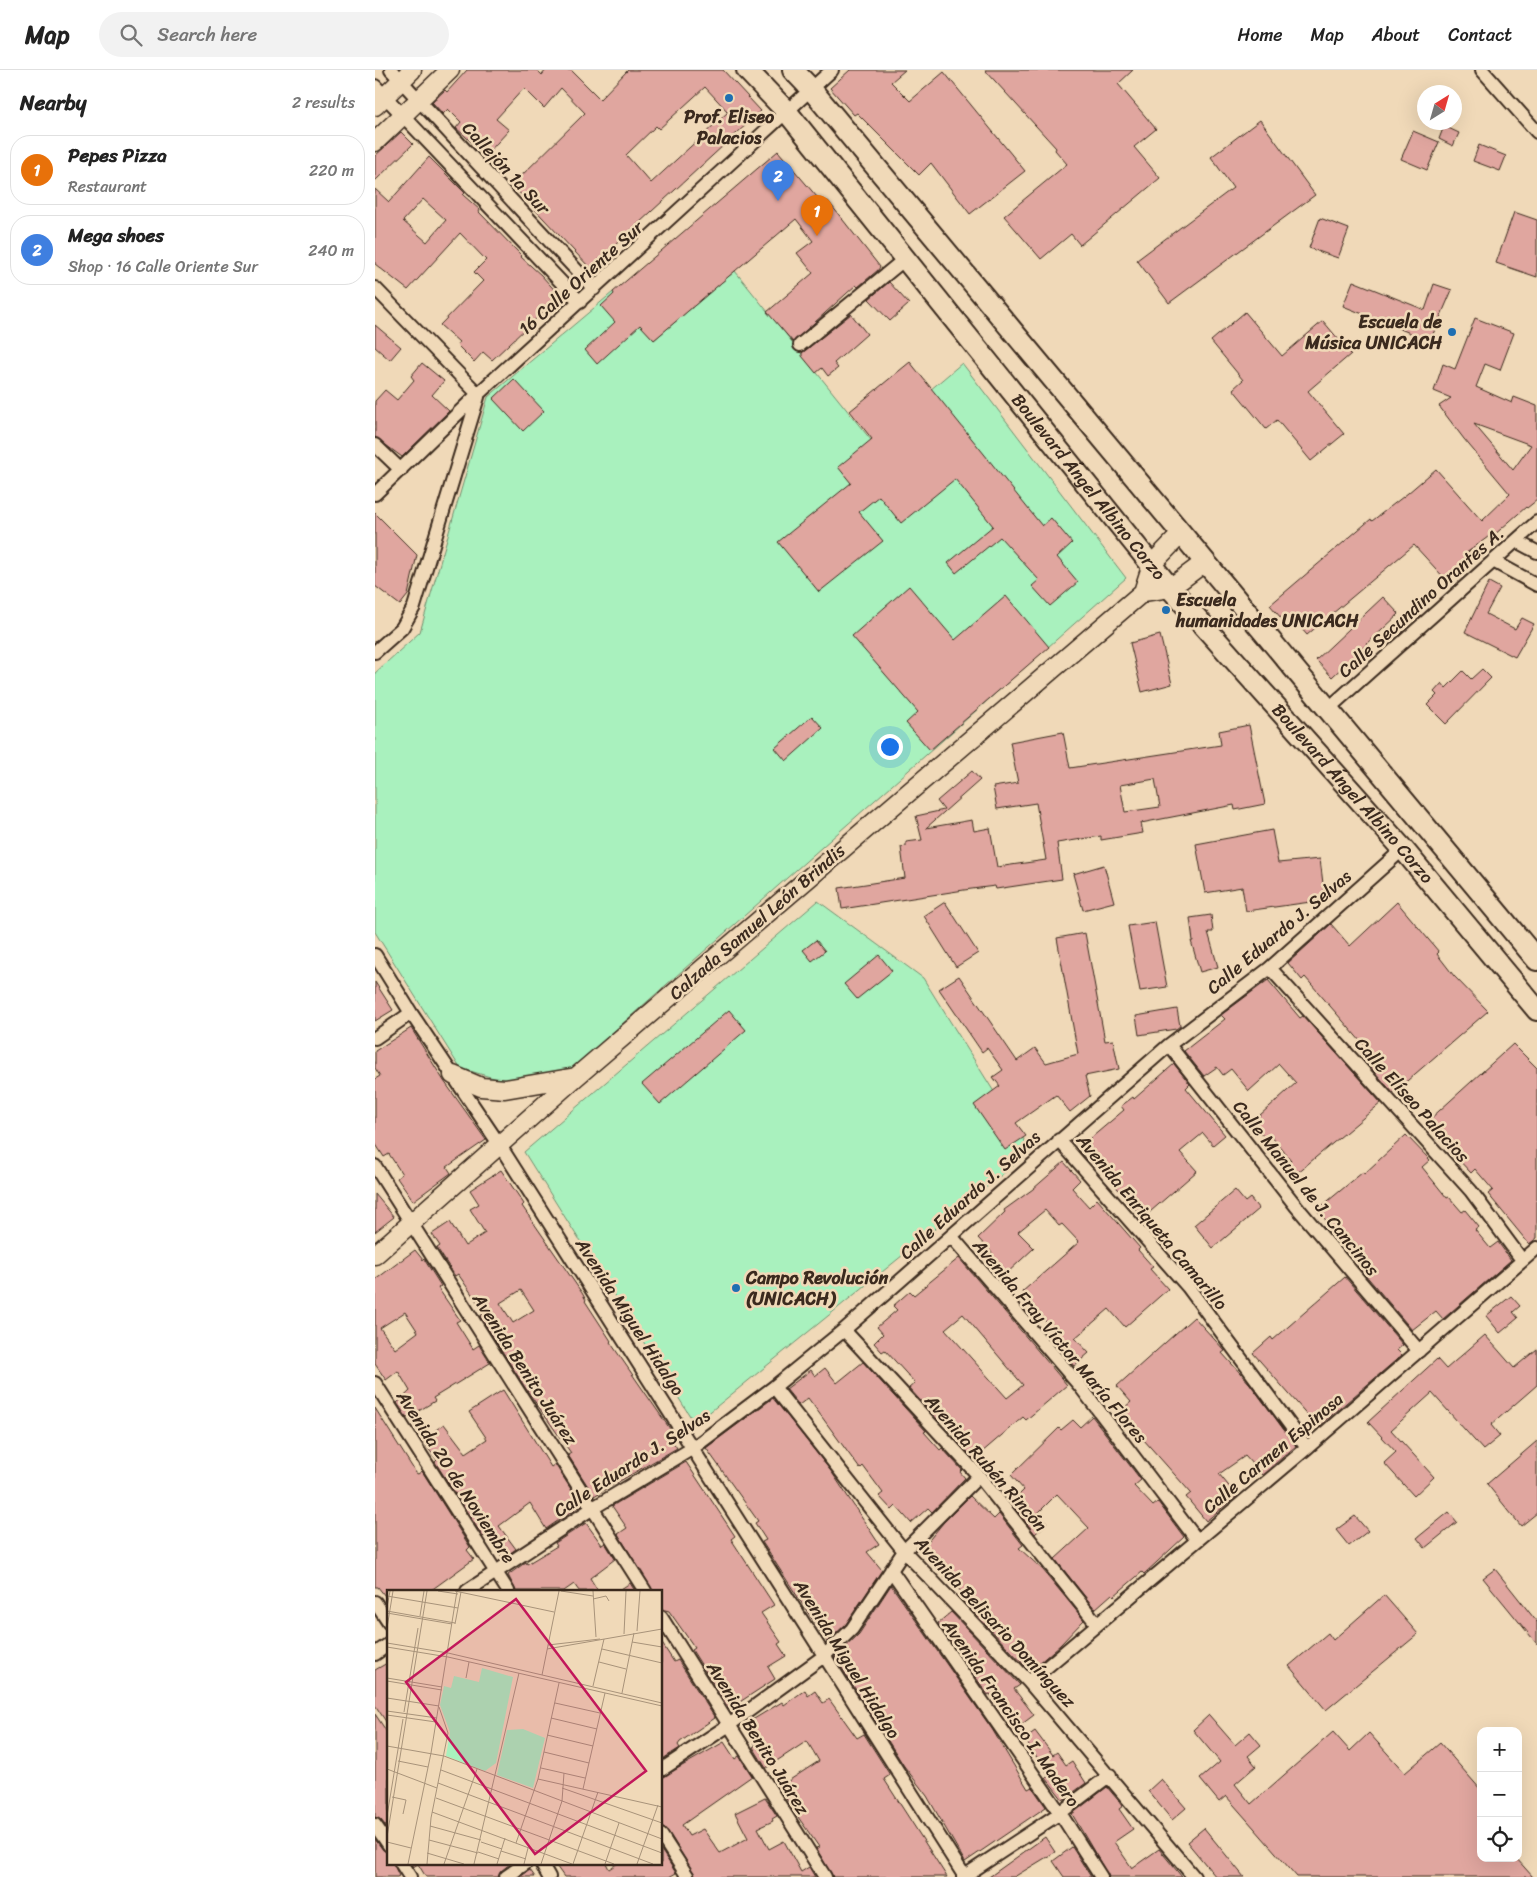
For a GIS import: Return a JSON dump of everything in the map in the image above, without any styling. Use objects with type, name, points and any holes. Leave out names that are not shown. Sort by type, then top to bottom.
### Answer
[{"type":"main road","name":"Boulevard Ángel Albino Corzo","points":[[747,70],[787,112],[906,258],[1169,588],[1403,849],[1537,1010]]},
{"type":"main road","name":"Boulevard Ángel Albino Corzo","points":[[793,70],[811,89],[1537,960]]},
{"type":"street","points":[[375,142],[450,70]]},
{"type":"street","name":"16 Calle Oriente Sur","points":[[377,488],[401,470],[479,394],[832,70]]},
{"type":"street","points":[[1482,70],[1537,132]]},
{"type":"street","points":[[401,74],[378,96],[403,115],[581,302]]},
{"type":"street","name":"Callejón 1a Sur","points":[[401,74],[419,100],[594,289]]},
{"type":"street","points":[[801,345],[906,258]]},
{"type":"street","points":[[375,288],[479,394],[414,607],[401,628],[375,652]]},
{"type":"street","points":[[375,444],[401,470]]},
{"type":"street","name":"Calle Secundino Orantes A.","points":[[1327,709],[1537,522]]},
{"type":"street","points":[[1181,534],[1151,564],[1143,592],[1169,588],[1205,562]]},
{"type":"street","points":[[1516,541],[1537,552]]},
{"type":"street","points":[[1493,561],[1537,585]]},
{"type":"street","name":"Calzada Samuel León Brindis","points":[[375,1255],[576,1077],[1143,592]]},
{"type":"street","name":"Calle Eduardo J. Selvas","points":[[468,1590],[593,1508],[693,1448],[774,1387],[844,1330],[1169,1045],[1271,968],[1403,849]]},
{"type":"street","name":"Avenida Miguel Hidalgo","points":[[375,955],[411,1013],[499,1144],[964,1877]]},
{"type":"street","name":"Calle Elíseo Palacios","points":[[1271,968],[1471,1191],[1522,1260]]},
{"type":"street","points":[[375,1038],[411,1013]]},
{"type":"street","name":"Calle Manuel de J. Cancinos","points":[[1169,1045],[1297,1206],[1419,1351]]},
{"type":"street","points":[[453,1075],[481,1087],[505,1089],[576,1077]]},
{"type":"street","name":"Avenida Enriqueta Camarillo","points":[[1059,1140],[1188,1287],[1307,1448]]},
{"type":"street","name":"Avenida Benito Juárez","points":[[375,1166],[644,1590]]},
{"type":"street","name":"Avenida Fray Víctor María Flores","points":[[951,1236],[1080,1386],[1197,1540]]},
{"type":"street","name":"Calle Carmen Espinosa","points":[[1029,1682],[1307,1448],[1537,1248]]},
{"type":"street","name":"Avenida Rubén Rincón","points":[[844,1330],[979,1476],[1097,1624]]},
{"type":"street","name":"Avenida 20 de Noviembre","points":[[375,1383],[507,1590]]},
{"type":"street","name":"Avenida Belisario Domínguez","points":[[774,1387],[904,1551],[1029,1682],[1110,1775],[1194,1877]]},
{"type":"street","points":[[663,1769],[729,1725],[824,1656],[852,1629],[904,1551],[979,1476]]},
{"type":"street","name":"Avenida Francisco I. Madero","points":[[891,1570],[1101,1877]]},
{"type":"street","points":[[375,1602],[387,1620]]},
{"type":"street","name":"Avenida Benito Juárez","points":[[663,1620],[825,1877]]},
{"type":"street","points":[[375,1654],[387,1645]]},
{"type":"street","points":[[964,1877],[1059,1813],[1110,1775]]},
{"type":"street","points":[[375,1825],[387,1842]]},
{"type":"street","points":[[663,1838],[688,1877]]},
{"type":"street","points":[[402,1864],[410,1877]]},
{"type":"street","points":[[506,1877],[525,1864]]},
{"type":"street","points":[[542,1864],[549,1877]]},
{"type":"green space","points":[[735,271],[871,440],[962,363],[1126,578],[570,1070],[504,1081],[460,1068],[375,932],[375,673],[420,632],[488,397],[613,292],[654,340]]},
{"type":"green space","name":"Campo Revolución (UNICACH)","points":[[818,901],[923,978],[1031,1151],[695,1424],[524,1152]]},
{"type":"building","points":[[467,70],[537,70],[542,75],[546,70],[571,70],[600,99],[628,70],[723,70],[761,111],[590,268],[512,185],[585,113],[561,88],[544,108],[524,88],[496,119],[509,130],[486,155],[456,128],[461,122],[448,109],[443,114],[432,102],[445,90],[447,92]],"holes":[[[705,87],[728,112],[651,183],[626,155],[656,126],[659,129]]]},
{"type":"building","points":[[850,70],[905,70],[891,82],[910,101],[944,72],[1025,171],[970,214],[931,163],[919,175],[857,113],[854,115],[830,88]]},
{"type":"building","points":[[985,70],[1133,70],[1118,84],[1156,129],[1134,147],[1160,178],[1080,245],[1071,234],[1041,259],[1004,216],[1067,164],[1055,150],[1056,148]]},
{"type":"building","points":[[1260,120],[1315,195],[1169,303],[1137,260],[1233,188],[1211,157]]},
{"type":"building","points":[[1442,130],[1453,130],[1459,133],[1453,146],[1439,139]]},
{"type":"building","points":[[1413,131],[1439,142],[1427,170],[1401,159]]},
{"type":"building","points":[[401,132],[413,144],[375,181],[375,156]]},
{"type":"building","points":[[1479,145],[1506,156],[1500,171],[1473,161]]},
{"type":"building","points":[[778,151],[823,204],[828,201],[880,267],[878,270],[858,287],[856,285],[793,342],[767,312],[813,273],[797,253],[813,241],[796,219],[654,340],[640,325],[597,364],[585,350],[615,322],[601,306],[614,294],[613,292]]},
{"type":"building","points":[[429,157],[465,193],[463,195],[480,210],[479,212],[521,257],[560,296],[492,360],[483,352],[474,362],[457,345],[459,342],[440,325],[483,281],[474,272],[486,260],[460,233],[408,290],[375,264],[375,189],[389,202]],"holes":[[[423,199],[446,220],[427,242],[403,221]]]},
{"type":"building","points":[[1514,212],[1537,220],[1537,277],[1496,263]]},
{"type":"building","points":[[1320,218],[1349,229],[1338,258],[1309,248]]},
{"type":"building","points":[[1353,281],[1425,310],[1434,284],[1452,290],[1430,341],[1343,306]]},
{"type":"building","points":[[889,282],[909,304],[890,321],[869,299]]},
{"type":"building","points":[[1245,312],[1282,356],[1323,321],[1351,354],[1308,391],[1344,434],[1311,461],[1277,420],[1266,429],[1233,389],[1243,380],[1211,341]]},
{"type":"building","points":[[851,314],[867,334],[834,363],[838,368],[828,376],[822,368],[816,373],[802,356],[802,353]]},
{"type":"building","points":[[1475,318],[1514,333],[1500,370],[1485,364],[1476,387],[1512,403],[1514,397],[1537,406],[1537,500],[1526,507],[1493,536],[1492,534],[1465,554],[1470,559],[1447,581],[1414,545],[1307,635],[1294,620],[1287,625],[1270,605],[1371,519],[1372,521],[1436,469],[1482,521],[1510,494],[1439,406],[1451,398],[1434,391],[1443,364],[1455,369]],"holes":[[[1474,424],[1531,445],[1513,470]]]},
{"type":"building","points":[[375,325],[401,347],[390,360],[375,347]]},
{"type":"building","points":[[910,362],[1042,526],[1051,518],[1072,543],[1057,557],[1078,582],[1050,606],[1032,586],[1039,580],[1000,537],[956,573],[948,563],[993,526],[955,479],[901,523],[879,496],[859,512],[883,541],[819,592],[778,542],[851,483],[838,467],[872,439],[850,411]]},
{"type":"building","points":[[422,363],[444,381],[432,395],[449,411],[402,457],[375,437],[375,401],[385,390],[397,400],[414,380],[411,376]]},
{"type":"building","points":[[514,379],[544,411],[523,431],[493,399]]},
{"type":"building","points":[[375,513],[417,555],[408,595],[400,605],[375,586]]},
{"type":"building","points":[[1489,582],[1500,588],[1486,614],[1515,629],[1522,618],[1534,624],[1515,657],[1465,632]]},
{"type":"building","points":[[909,586],[955,640],[1006,596],[1049,647],[930,750],[906,723],[918,712],[852,636]]},
{"type":"building","points":[[1383,597],[1399,614],[1332,677],[1316,660]]},
{"type":"building","points":[[1160,635],[1172,684],[1142,692],[1130,643]]},
{"type":"building","points":[[1482,669],[1491,678],[1446,724],[1427,705],[1437,695],[1434,692],[1442,683],[1446,688],[1463,671],[1471,679]]},
{"type":"building","points":[[812,716],[823,728],[786,761],[775,748]]},
{"type":"building","points":[[1249,725],[1265,804],[1235,810],[1234,805],[1141,823],[1143,833],[1101,840],[1101,836],[1057,843],[1062,879],[996,889],[995,886],[964,890],[842,909],[839,888],[905,878],[901,847],[906,846],[906,842],[922,840],[916,816],[944,810],[937,801],[972,771],[980,780],[926,828],[972,820],[974,831],[990,828],[997,867],[1046,860],[1036,803],[997,809],[993,787],[1018,783],[1010,742],[1063,732],[1070,768],[1221,745],[1219,731]],"holes":[[[1155,779],[1160,807],[1125,812],[1120,785]]]},
{"type":"building","points":[[1272,830],[1278,863],[1320,859],[1325,900],[1246,911],[1242,887],[1205,893],[1196,844]]},
{"type":"building","points":[[1104,865],[1114,902],[1083,910],[1073,874]]},
{"type":"building","points":[[945,902],[978,953],[956,967],[924,916]]},
{"type":"building","points":[[1397,902],[1439,952],[1437,954],[1454,976],[1488,1011],[1393,1093],[1361,1056],[1368,1050],[1305,977],[1302,980],[1288,963],[1331,924],[1350,946]]},
{"type":"building","points":[[1211,915],[1213,932],[1208,932],[1218,967],[1200,972],[1191,941],[1193,941],[1190,918]]},
{"type":"building","points":[[1155,922],[1167,987],[1140,991],[1128,926]]},
{"type":"building","points":[[1085,933],[1105,1041],[1113,1040],[1119,1069],[1085,1076],[1090,1096],[1070,1112],[1056,1095],[1016,1123],[1026,1136],[1005,1150],[974,1105],[1000,1086],[993,1077],[1003,1070],[987,1048],[982,1052],[939,989],[959,976],[1017,1061],[1035,1048],[1046,1063],[1078,1054],[1057,938]]},
{"type":"building","points":[[816,940],[825,951],[812,961],[803,950]]},
{"type":"building","points":[[879,955],[892,971],[857,999],[844,984]]},
{"type":"building","points":[[1268,980],[1300,1018],[1303,1016],[1381,1103],[1291,1178],[1282,1168],[1291,1160],[1271,1136],[1267,1140],[1251,1123],[1296,1083],[1279,1064],[1249,1091],[1231,1069],[1223,1075],[1217,1067],[1204,1076],[1184,1051],[1225,1019],[1221,1015]]},
{"type":"building","points":[[375,982],[393,1010],[375,1021]]},
{"type":"building","points":[[1177,1009],[1180,1026],[1176,1029],[1139,1035],[1136,1016]]},
{"type":"building","points":[[729,1010],[746,1030],[660,1104],[642,1084]]},
{"type":"building","points":[[411,1028],[444,1081],[486,1140],[447,1167],[451,1173],[413,1201],[397,1178],[402,1174],[389,1154],[384,1157],[375,1143],[375,1079],[380,1076],[375,1068],[375,1051]]},
{"type":"building","points":[[1513,1044],[1537,1068],[1537,1238],[1529,1244],[1488,1194],[1493,1190],[1475,1169],[1471,1173],[1440,1140],[1445,1136],[1429,1120]]},
{"type":"building","points":[[1174,1064],[1190,1084],[1186,1088],[1225,1135],[1213,1145],[1203,1133],[1180,1152],[1197,1171],[1143,1218],[1112,1182],[1114,1180],[1085,1143],[1124,1110],[1121,1106],[1133,1097],[1134,1099]]},
{"type":"building","points":[[1406,1135],[1430,1160],[1422,1167],[1447,1198],[1449,1197],[1462,1212],[1465,1210],[1479,1227],[1475,1230],[1490,1248],[1498,1242],[1511,1260],[1443,1319],[1436,1311],[1412,1330],[1358,1266],[1362,1262],[1317,1210],[1363,1172],[1364,1174]]},
{"type":"building","points":[[1064,1162],[1080,1180],[1072,1188],[1089,1207],[1097,1199],[1140,1248],[1138,1250],[1153,1267],[1150,1269],[1168,1289],[1125,1327],[1109,1309],[1075,1338],[1089,1353],[1074,1366],[1052,1341],[1058,1336],[1022,1292],[1079,1242],[1062,1224],[1059,1226],[1045,1210],[1018,1232],[1034,1248],[1006,1274],[990,1257],[993,1254],[978,1238],[1005,1212],[1004,1210],[1033,1189]]},
{"type":"building","points":[[501,1170],[524,1204],[522,1206],[582,1293],[610,1342],[677,1439],[673,1442],[677,1448],[594,1496],[568,1455],[571,1453],[526,1389],[480,1316],[485,1313],[458,1274],[455,1276],[437,1248],[440,1246],[432,1234],[450,1222],[465,1246],[485,1233],[470,1209],[479,1204],[470,1190]],"holes":[[[521,1290],[534,1310],[513,1323],[500,1303]]]},
{"type":"building","points":[[1235,1190],[1245,1202],[1250,1198],[1259,1209],[1213,1248],[1194,1225]]},
{"type":"building","points":[[375,1194],[394,1217],[375,1232]]},
{"type":"building","points":[[415,1250],[424,1259],[441,1286],[438,1288],[460,1320],[456,1322],[473,1349],[479,1345],[490,1363],[433,1398],[435,1401],[407,1418],[397,1403],[410,1391],[398,1371],[386,1380],[375,1364],[375,1280]],"holes":[[[405,1312],[418,1332],[395,1349],[380,1328]]]},
{"type":"building","points":[[959,1258],[1067,1385],[1026,1420],[1023,1417],[974,1459],[954,1437],[958,1434],[943,1416],[938,1420],[909,1388],[915,1383],[885,1350],[882,1352],[874,1343],[883,1334],[877,1327],[897,1310],[893,1306],[910,1291],[914,1295]],"holes":[[[963,1314],[1023,1385],[1007,1398],[945,1329]]]},
{"type":"building","points":[[1345,1277],[1403,1345],[1397,1350],[1402,1355],[1318,1427],[1253,1353],[1271,1337],[1273,1340]]},
{"type":"building","points":[[1511,1296],[1520,1306],[1513,1312],[1518,1318],[1500,1333],[1486,1316]]},
{"type":"building","points":[[1194,1317],[1225,1351],[1222,1353],[1250,1384],[1296,1446],[1262,1475],[1245,1456],[1219,1474],[1237,1496],[1206,1521],[1186,1497],[1191,1493],[1119,1412],[1131,1402],[1117,1386]]},
{"type":"building","points":[[1485,1335],[1514,1368],[1537,1349],[1537,1385],[1491,1425],[1500,1436],[1483,1450],[1432,1393],[1391,1430],[1434,1477],[1414,1496],[1384,1463],[1396,1452],[1368,1422],[1437,1359],[1446,1369]]},
{"type":"building","points":[[863,1362],[926,1431],[924,1432],[940,1450],[942,1448],[962,1470],[960,1472],[965,1478],[932,1512],[928,1508],[911,1523],[896,1506],[892,1510],[879,1496],[883,1493],[863,1466],[860,1469],[808,1398],[799,1405],[786,1389],[811,1370],[815,1376],[825,1368],[837,1383]]},
{"type":"building","points":[[503,1390],[551,1467],[555,1464],[581,1505],[546,1529],[530,1503],[499,1526],[516,1549],[503,1558],[486,1535],[483,1537],[435,1462],[437,1460],[422,1440],[444,1424],[466,1453],[487,1439],[469,1412]]},
{"type":"building","points":[[773,1398],[831,1471],[879,1544],[867,1552],[882,1570],[846,1624],[827,1642],[762,1542],[766,1540],[755,1523],[758,1521],[706,1448]]},
{"type":"building","points":[[375,1408],[416,1473],[418,1474],[422,1471],[470,1547],[467,1550],[474,1559],[431,1590],[387,1590],[385,1596],[378,1587],[375,1587]]},
{"type":"building","points":[[1092,1416],[1141,1480],[1134,1486],[1153,1506],[1158,1502],[1184,1537],[1144,1574],[1142,1572],[1114,1596],[1112,1594],[1095,1609],[1055,1559],[1089,1528],[1057,1494],[1038,1513],[1047,1523],[1035,1534],[1011,1503],[1024,1490],[1011,1475],[1059,1428],[1061,1430],[1073,1420],[1080,1427]]},
{"type":"building","points":[[1537,1441],[1537,1513],[1521,1526],[1487,1484]]},
{"type":"building","points":[[686,1462],[735,1536],[731,1539],[774,1605],[761,1613],[781,1642],[778,1644],[786,1656],[768,1667],[775,1679],[729,1709],[692,1650],[695,1648],[669,1611],[663,1610],[663,1590],[652,1590],[618,1534],[627,1528],[612,1506]]},
{"type":"building","points":[[970,1496],[994,1519],[999,1514],[1023,1545],[1019,1548],[1043,1570],[1084,1620],[1060,1645],[1030,1671],[963,1601],[968,1597],[944,1577],[948,1573],[921,1550],[943,1523]]},
{"type":"building","points":[[1449,1512],[1457,1522],[1425,1548],[1417,1538]]},
{"type":"building","points":[[1355,1516],[1368,1531],[1349,1546],[1336,1530]]},
{"type":"building","points":[[586,1523],[602,1545],[605,1543],[615,1559],[590,1578],[597,1590],[578,1590],[574,1584],[565,1590],[516,1590],[508,1575],[526,1562],[527,1564],[557,1546],[555,1543]]},
{"type":"building","points":[[1495,1569],[1537,1622],[1537,1644],[1483,1578]]},
{"type":"building","points":[[630,1583],[634,1590],[620,1590]]},
{"type":"building","points":[[891,1585],[992,1729],[1028,1789],[1032,1787],[1046,1807],[965,1862],[927,1796],[904,1766],[835,1657],[859,1634]]},
{"type":"building","points":[[1384,1595],[1418,1634],[1326,1710],[1289,1666],[1328,1633],[1333,1640]]},
{"type":"building","points":[[951,1612],[1020,1685],[1014,1689],[1034,1715],[1018,1727],[996,1698],[994,1699],[990,1694],[988,1695],[938,1623]]},
{"type":"building","points":[[663,1645],[674,1662],[678,1660],[715,1718],[680,1742],[678,1745],[680,1748],[663,1759]]},
{"type":"building","points":[[387,1663],[387,1723],[375,1705],[375,1670]]},
{"type":"building","points":[[805,1690],[808,1696],[815,1691],[823,1703],[829,1699],[857,1738],[864,1734],[890,1775],[884,1779],[947,1877],[833,1877],[816,1848],[819,1847],[779,1787],[819,1761],[807,1741],[766,1768],[753,1747],[756,1745],[744,1725],[782,1702],[784,1705]]},
{"type":"building","points":[[375,1714],[387,1732],[387,1828],[381,1820],[375,1817]]},
{"type":"building","points":[[1209,1715],[1235,1745],[1250,1732],[1261,1745],[1248,1756],[1256,1766],[1235,1784],[1251,1804],[1333,1732],[1350,1751],[1369,1733],[1405,1773],[1440,1743],[1477,1785],[1477,1862],[1520,1862],[1533,1877],[1297,1877],[1226,1796],[1219,1802],[1200,1779],[1220,1762],[1193,1730]]},
{"type":"building","points":[[1035,1731],[1053,1755],[1057,1752],[1066,1765],[1072,1761],[1086,1783],[1063,1800],[1046,1778],[1049,1776],[1046,1770],[1024,1739]]},
{"type":"building","points":[[724,1742],[735,1759],[739,1756],[752,1776],[682,1825],[689,1836],[703,1829],[720,1853],[748,1838],[735,1813],[765,1798],[777,1816],[772,1819],[773,1821],[758,1828],[769,1849],[784,1841],[801,1872],[809,1867],[815,1877],[696,1877],[668,1831],[663,1828],[663,1777]]},
{"type":"building","points":[[1161,1779],[1186,1808],[1172,1820],[1148,1791]]},
{"type":"building","points":[[1107,1787],[1123,1806],[1119,1809],[1133,1829],[1114,1842],[1132,1868],[1159,1849],[1182,1877],[1109,1877],[1072,1814]]},
{"type":"building","points":[[1204,1828],[1244,1877],[1216,1877],[1187,1842]]},
{"type":"building","points":[[1045,1837],[1055,1852],[1014,1877],[989,1877]]},
{"type":"building","points":[[375,1839],[383,1850],[387,1852],[387,1864],[393,1864],[399,1876],[375,1877]]},
{"type":"building","points":[[1072,1847],[1091,1877],[1064,1877],[1053,1861]]},
{"type":"building","points":[[663,1853],[676,1873],[669,1877],[564,1877],[555,1864],[606,1864],[609,1869],[616,1864],[663,1864]]},
{"type":"building","points":[[418,1864],[510,1864],[501,1871],[498,1877],[426,1877]]},
{"type":"building","points":[[530,1870],[535,1877],[520,1877]]},
{"type":"place","name":"Prof. Eliseo Palacios","points":[[729,98]]},
{"type":"place","name":"Mega shoes","points":[[778,201]]},
{"type":"place","name":"Pepes Pizza","points":[[817,236]]},
{"type":"place","name":"Escuela de Música UNICACH","points":[[1452,332]]},
{"type":"place","name":"Escuela humanidades UNICACH","points":[[1166,610]]},
{"type":"place","name":"Campo Revolución (UNICACH)","points":[[736,1288]]}]
